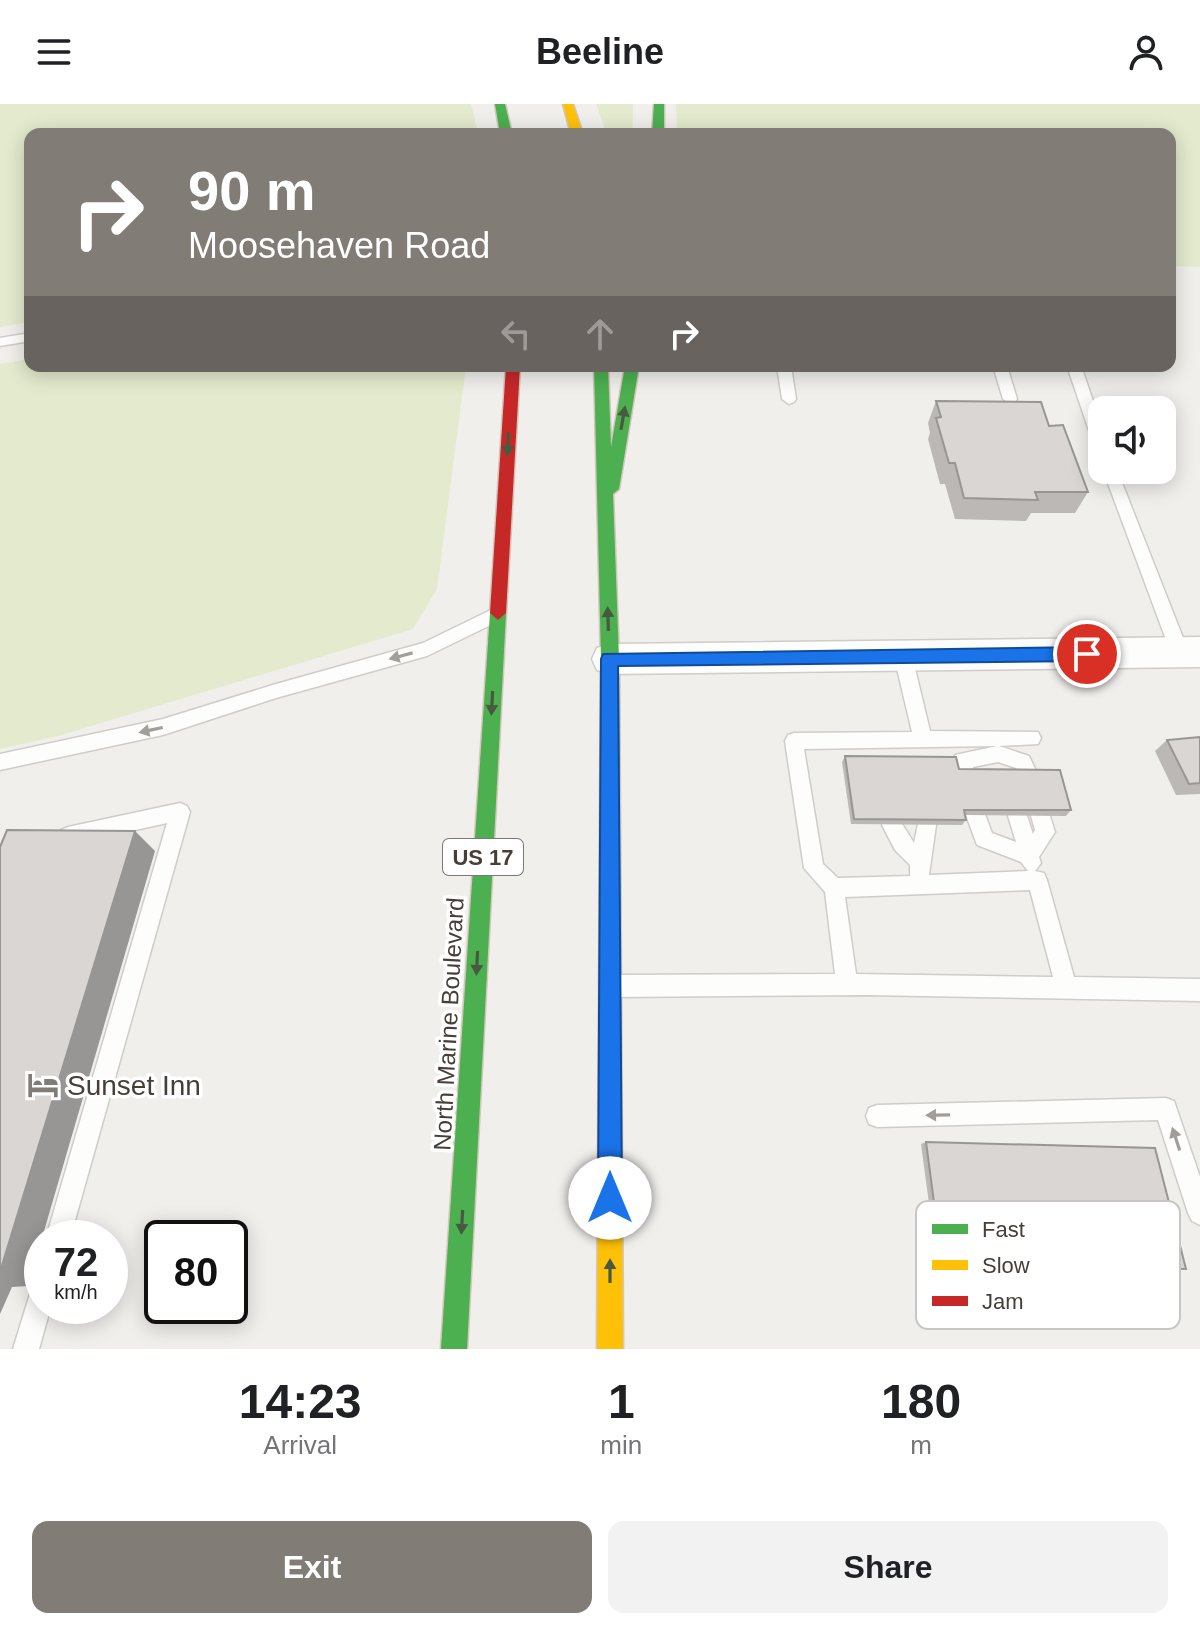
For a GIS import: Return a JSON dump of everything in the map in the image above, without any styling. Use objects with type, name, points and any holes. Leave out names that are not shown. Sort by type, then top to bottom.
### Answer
[{"type":"main road","points":[[500,104],[505,128]]},
{"type":"main road","points":[[568,104],[575,128]]},
{"type":"main road","points":[[658,128],[659,104]]},
{"type":"main road","name":"North Marine Boulevard","points":[[454,1349],[513,372]]},
{"type":"main road","points":[[601,372],[610,659],[610,1349]]},
{"type":"main road","points":[[605,523],[631,372]]},
{"type":"street","points":[[610,659],[1190,652]]},
{"type":"lane","points":[[0,342],[24,338]]},
{"type":"lane","points":[[785,372],[789,399]]},
{"type":"lane","points":[[1002,372],[1010,399]]},
{"type":"lane","points":[[1076,372],[1088,407]]},
{"type":"lane","points":[[1116,484],[1190,652]]},
{"type":"lane","points":[[0,762],[163,727],[276,691],[427,649],[497,614]]},
{"type":"lane","points":[[903,656],[923,739]]},
{"type":"lane","points":[[996,746],[984,775],[962,761],[996,746],[1032,738]]},
{"type":"lane","points":[[886,750],[923,739],[996,746],[1022,762],[1029,775]]},
{"type":"lane","points":[[847,985],[834,888],[814,868],[794,741],[903,753],[907,762]]},
{"type":"lane","points":[[45,841],[180,812],[63,1220]]},
{"type":"lane","points":[[1028,856],[984,839],[997,816],[1028,856],[1067,988]]},
{"type":"lane","points":[[1028,856],[1045,832],[1041,816]]},
{"type":"lane","points":[[892,825],[902,844],[917,859],[920,884]]},
{"type":"lane","points":[[917,859],[925,847],[926,825]]},
{"type":"lane","points":[[834,888],[1037,880]]},
{"type":"lane","points":[[610,986],[847,985],[1200,990]]},
{"type":"lane","points":[[877,1116],[1166,1109],[1200,1213]]},
{"type":"lane","points":[[26,1349],[33,1324]]},
{"type":"green space","points":[[0,104],[471,104],[477,128],[24,128],[24,323],[0,327]]},
{"type":"green space","points":[[596,104],[633,104],[633,128],[605,128]]},
{"type":"green space","points":[[676,104],[1200,104],[1200,267],[1176,266],[1176,128],[677,128]]},
{"type":"green space","points":[[24,360],[24,372],[465,372],[437,589],[413,629],[58,736],[0,749],[0,364]]},
{"type":"building","points":[[936,401],[1041,402],[1049,426],[1063,425],[1088,492],[1035,492],[1038,500],[964,498],[955,463],[949,463],[936,418],[941,417]]},
{"type":"building","points":[[1200,737],[1200,783],[1189,784],[1167,740]]},
{"type":"building","points":[[845,756],[956,757],[959,769],[1060,770],[1071,810],[964,810],[966,820],[854,819]]},
{"type":"building","name":"Sunset Inn","points":[[7,830],[135,831],[0,1272],[0,847]]},
{"type":"building","points":[[926,1142],[1155,1148],[1169,1201],[934,1201]]},
{"type":"building","points":[[1180,1246],[1186,1269],[1180,1269]]},
{"type":"traffic: fast","points":[[500,104],[505,128]]},
{"type":"traffic: fast","points":[[658,128],[659,104]]},
{"type":"traffic: fast","points":[[601,372],[610,659],[610,1176]]},
{"type":"traffic: fast","points":[[611,489],[631,372]]},
{"type":"traffic: fast","points":[[454,1349],[498,613]]},
{"type":"traffic: slow","points":[[568,104],[575,128]]},
{"type":"traffic: slow","points":[[610,1176],[610,1349]]},
{"type":"traffic: jam","points":[[498,613],[513,372]]},
{"type":"place","name":"Sunset Inn","points":[[43,1085]]},
{"type":"route","points":[[610,1198],[610,659],[1087,654]]}]
